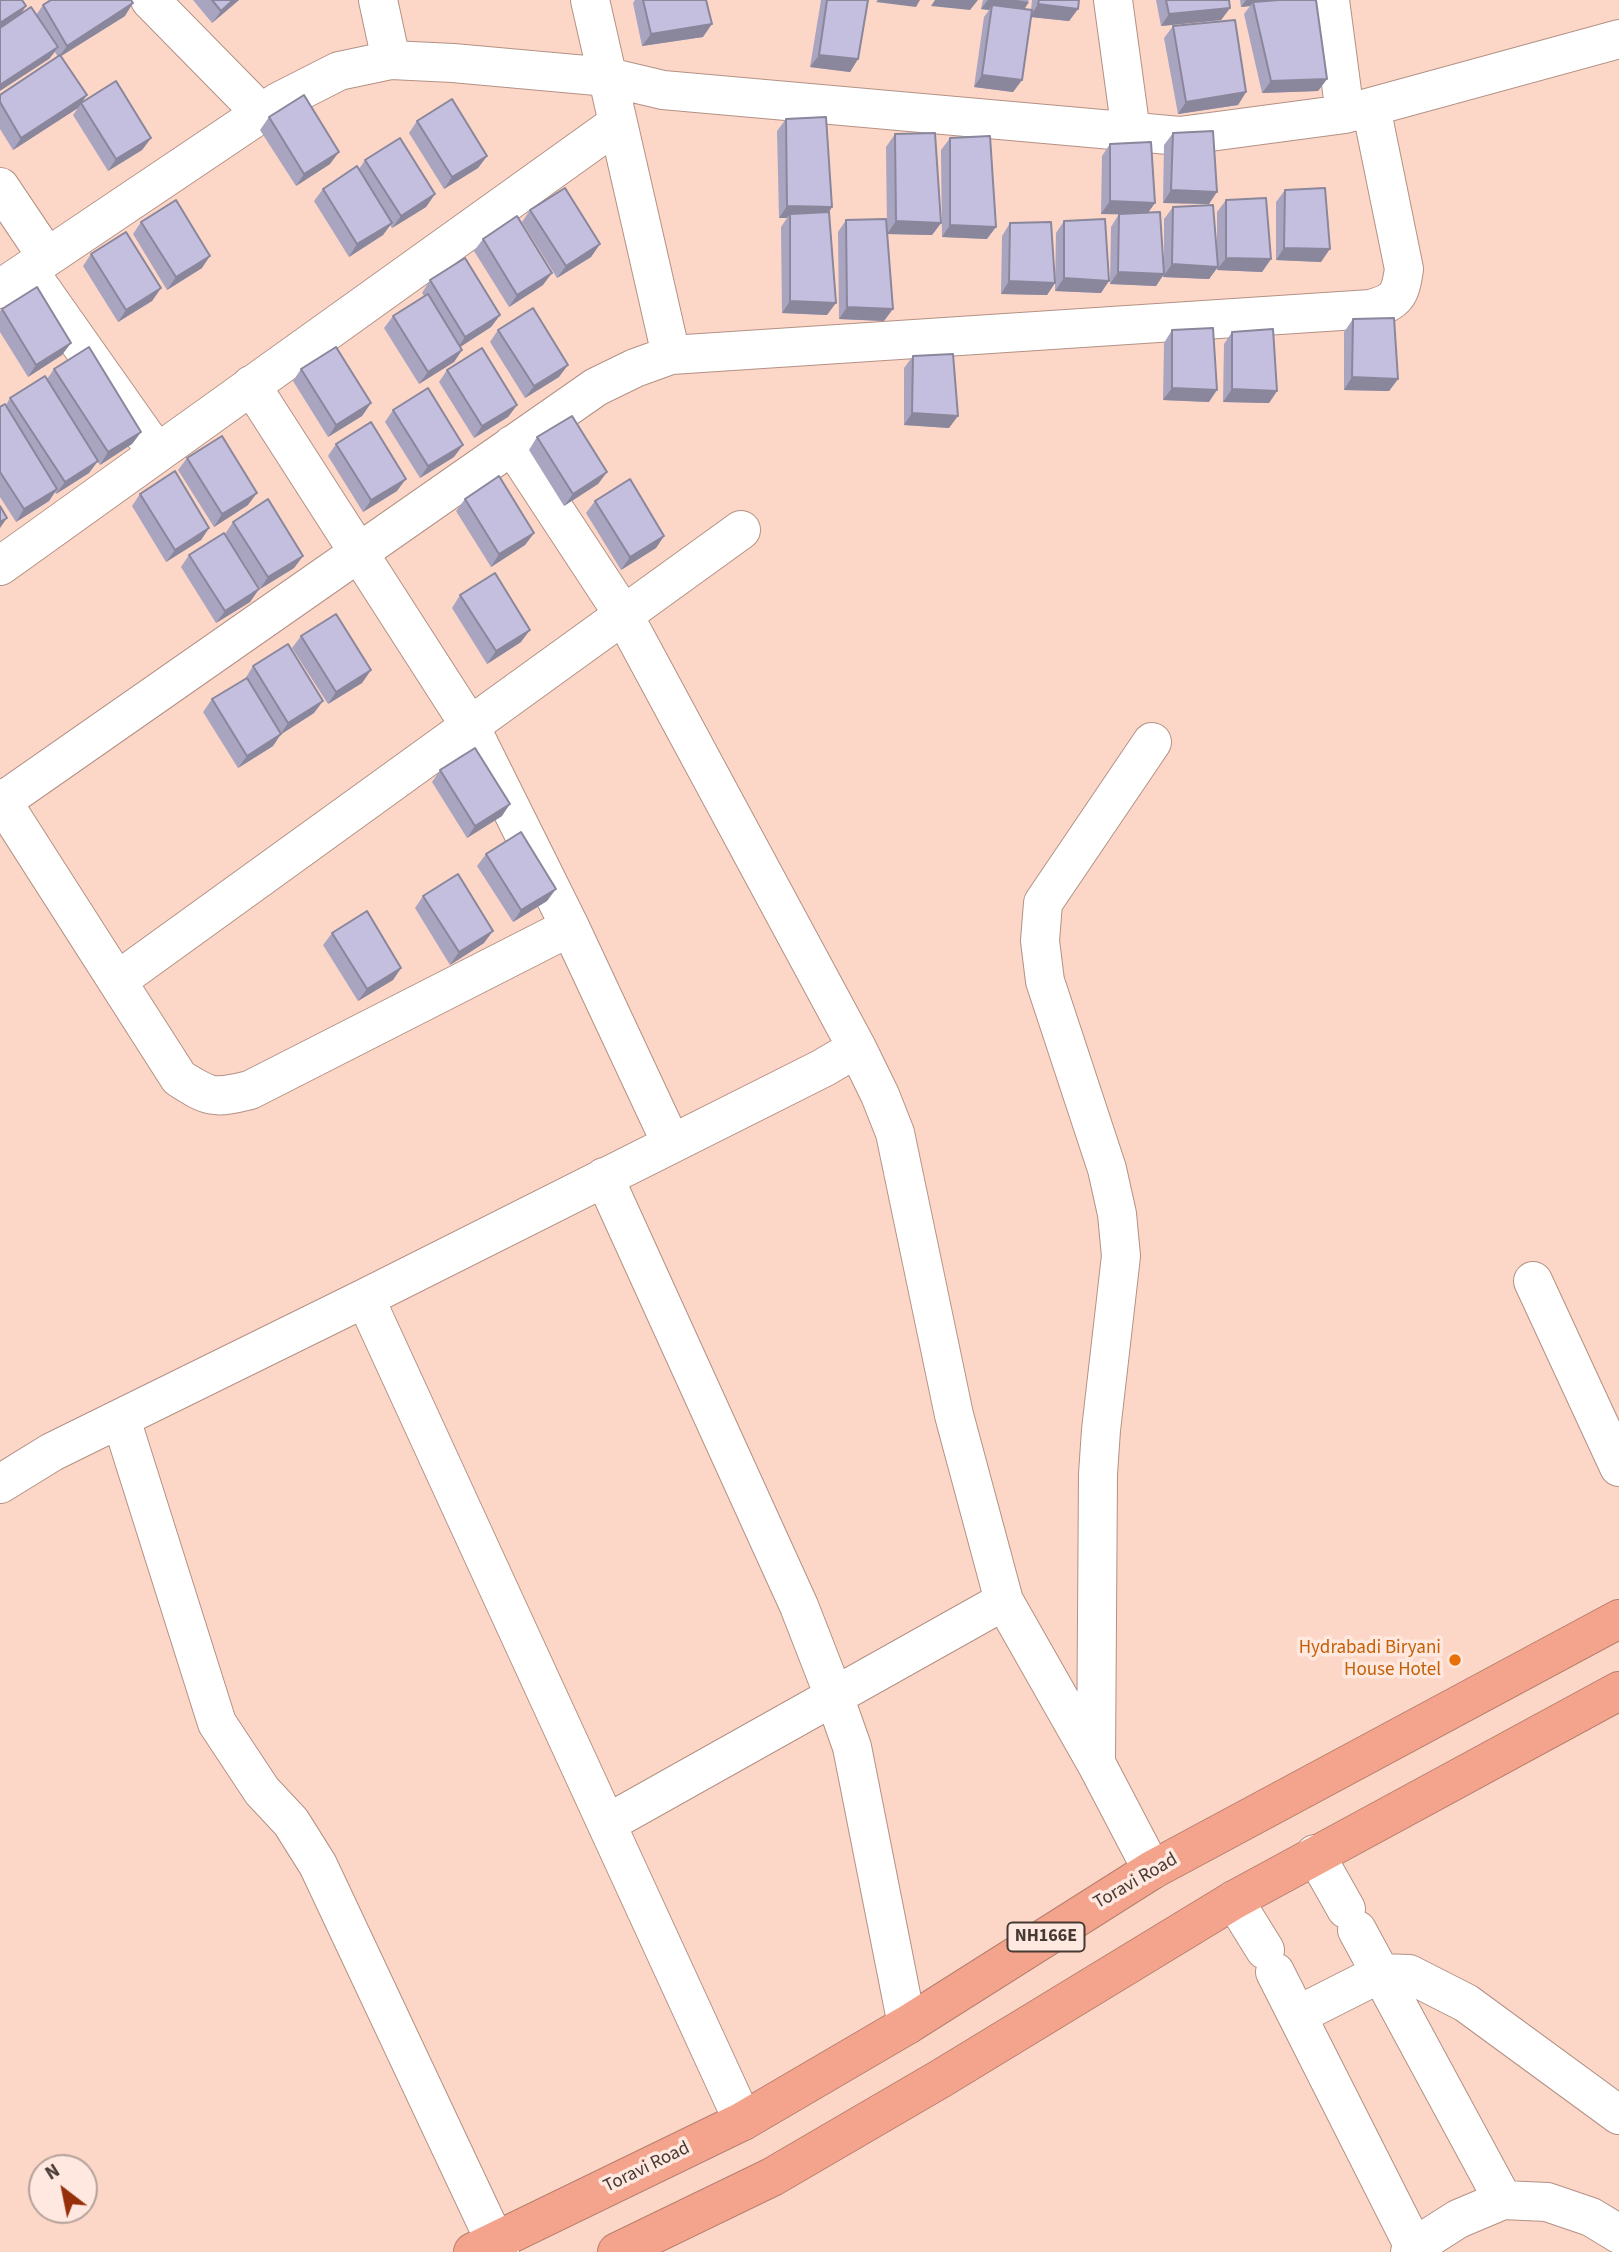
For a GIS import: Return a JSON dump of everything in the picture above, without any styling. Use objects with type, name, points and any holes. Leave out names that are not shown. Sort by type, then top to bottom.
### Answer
[{"type":"highway","name":"Toravi Road","points":[[489,2248],[743,2121],[907,2025],[1152,1870],[1619,1619]]},
{"type":"highway","points":[[617,2252],[772,2177],[1234,1900],[1619,1691]]},
{"type":"street","points":[[150,0],[261,113]]},
{"type":"street","points":[[378,0],[391,60]]},
{"type":"street","points":[[590,0],[671,355]]},
{"type":"street","points":[[1113,0],[1131,132]]},
{"type":"street","points":[[570,927],[250,1090],[226,1096],[204,1094],[179,1078],[1,801],[596,387],[635,368],[671,355],[1371,309],[1391,303],[1401,290],[1404,269],[1329,0]]},
{"type":"street","points":[[25,272],[278,102],[339,71],[391,60],[608,77],[663,90],[1180,136],[1358,110],[1619,39]]},
{"type":"street","points":[[0,566],[618,122]]},
{"type":"street","points":[[0,187],[25,272],[157,453]]},
{"type":"street","points":[[251,385],[470,726],[570,927],[671,1143]]},
{"type":"street","points":[[512,445],[623,614],[857,1048],[895,1133],[954,1415],[1004,1601],[1096,1763],[1152,1870]]},
{"type":"street","points":[[117,981],[741,530]]},
{"type":"street","points":[[1096,1763],[1098,1474],[1121,1256],[1117,1214],[1107,1169],[1045,981],[1040,941],[1042,903],[1152,742]]},
{"type":"street","points":[[0,1484],[52,1452],[365,1298],[823,1068],[857,1048]]},
{"type":"street","points":[[604,1177],[799,1606],[834,1696],[852,1747],[907,2025]]},
{"type":"street","points":[[1533,1281],[1619,1466]]},
{"type":"street","points":[[365,1298],[743,2121]]},
{"type":"street","points":[[121,1419],[217,1723],[262,1791],[291,1822],[318,1865],[489,2248]]},
{"type":"street","points":[[608,1824],[1004,1601]]},
{"type":"street","points":[[1315,1854],[1503,2200]]},
{"type":"street","points":[[1234,1900],[1298,2015],[1412,2249],[1458,2219],[1503,2200],[1546,2202],[1591,2217],[1619,2234]]},
{"type":"street","points":[[1298,2015],[1381,1973],[1409,1974],[1466,2003],[1619,2115]]},
{"type":"building","points":[[0,0],[22,0],[26,6],[0,23]]},
{"type":"building","points":[[51,0],[131,0],[133,3],[67,46],[43,5]]},
{"type":"building","points":[[212,0],[233,0],[221,11]]},
{"type":"building","points":[[643,0],[706,0],[712,24],[651,34]]},
{"type":"building","points":[[827,0],[868,0],[858,59],[819,55]]},
{"type":"building","points":[[1039,0],[1079,0],[1078,9],[1038,4]]},
{"type":"building","points":[[1166,0],[1229,0],[1230,8],[1169,14]]},
{"type":"building","points":[[1316,0],[1327,79],[1271,81],[1253,2]]},
{"type":"building","points":[[992,5],[1032,10],[1022,80],[982,75]]},
{"type":"building","points":[[31,7],[58,47],[0,85],[0,28]]},
{"type":"building","points":[[1235,20],[1246,92],[1186,102],[1173,26]]},
{"type":"building","points":[[60,55],[87,95],[21,138],[0,102],[0,95]]},
{"type":"building","points":[[116,81],[151,138],[116,159],[81,103]]},
{"type":"building","points":[[304,95],[339,152],[304,174],[269,117]]},
{"type":"building","points":[[452,99],[487,156],[452,177],[417,121]]},
{"type":"building","points":[[826,117],[832,207],[787,206],[786,119]]},
{"type":"building","points":[[1213,131],[1217,192],[1171,190],[1173,133]]},
{"type":"building","points":[[935,133],[941,223],[896,221],[895,134]]},
{"type":"building","points":[[990,136],[996,227],[950,225],[950,138]]},
{"type":"building","points":[[400,138],[435,194],[401,216],[365,160]]},
{"type":"building","points":[[1151,142],[1155,203],[1110,201],[1110,144]]},
{"type":"building","points":[[357,166],[392,223],[357,244],[323,189]]},
{"type":"building","points":[[565,188],[600,244],[566,266],[530,210]]},
{"type":"building","points":[[1325,188],[1330,249],[1284,248],[1285,190]]},
{"type":"building","points":[[1266,198],[1271,259],[1226,258],[1226,200]]},
{"type":"building","points":[[176,200],[210,256],[176,277],[141,222]]},
{"type":"building","points":[[1213,205],[1218,267],[1172,264],[1173,207]]},
{"type":"building","points":[[829,212],[836,303],[790,301],[790,214]]},
{"type":"building","points":[[1160,212],[1164,274],[1118,272],[1119,214]]},
{"type":"building","points":[[517,216],[552,273],[517,295],[483,239]]},
{"type":"building","points":[[886,219],[893,309],[847,307],[846,220]]},
{"type":"building","points":[[1105,219],[1109,281],[1064,278],[1064,221]]},
{"type":"building","points":[[1051,222],[1055,283],[1009,281],[1010,223]]},
{"type":"building","points":[[126,232],[161,288],[126,310],[91,254]]},
{"type":"building","points":[[465,258],[500,315],[465,337],[430,280]]},
{"type":"building","points":[[37,287],[71,343],[36,365],[2,309]]},
{"type":"building","points":[[428,294],[462,350],[428,372],[393,316]]},
{"type":"building","points":[[533,308],[568,365],[534,386],[498,330]]},
{"type":"building","points":[[1394,318],[1398,379],[1352,377],[1353,319]]},
{"type":"building","points":[[1213,328],[1217,390],[1172,388],[1172,330]]},
{"type":"building","points":[[1273,329],[1277,391],[1232,389],[1232,332]]},
{"type":"building","points":[[89,347],[141,432],[108,452],[54,369]]},
{"type":"building","points":[[336,347],[371,403],[336,425],[301,369]]},
{"type":"building","points":[[482,348],[517,405],[482,426],[447,370]]},
{"type":"building","points":[[953,354],[958,416],[912,413],[913,356]]},
{"type":"building","points":[[45,376],[98,461],[65,482],[10,398]]},
{"type":"building","points":[[428,388],[463,445],[428,466],[393,410]]},
{"type":"building","points":[[5,404],[57,489],[24,509],[0,472],[0,407]]},
{"type":"building","points":[[572,416],[607,472],[573,494],[537,437]]},
{"type":"building","points":[[371,422],[406,479],[371,500],[336,444]]},
{"type":"building","points":[[222,436],[257,493],[222,514],[187,458]]},
{"type":"building","points":[[175,471],[209,528],[175,550],[140,494]]},
{"type":"building","points":[[499,476],[534,533],[499,554],[465,499]]},
{"type":"building","points":[[630,479],[664,536],[630,557],[595,501]]},
{"type":"building","points":[[268,499],[303,556],[268,577],[233,522]]},
{"type":"building","points":[[0,506],[7,518],[0,522]]},
{"type":"building","points":[[224,533],[259,589],[225,611],[189,555]]},
{"type":"building","points":[[495,573],[530,630],[496,651],[460,595]]},
{"type":"building","points":[[336,614],[371,670],[336,692],[301,636]]},
{"type":"building","points":[[288,644],[323,701],[288,723],[253,666]]},
{"type":"building","points":[[247,678],[281,734],[247,756],[212,699]]},
{"type":"building","points":[[475,748],[510,804],[475,826],[440,770]]},
{"type":"building","points":[[521,832],[556,889],[521,910],[486,854]]},
{"type":"building","points":[[458,874],[493,931],[459,952],[423,896]]},
{"type":"building","points":[[367,911],[401,968],[367,989],[332,933]]},
{"type":"place","name":"Hydrabadi Biryani House Hotel","points":[[1455,1660]]}]
